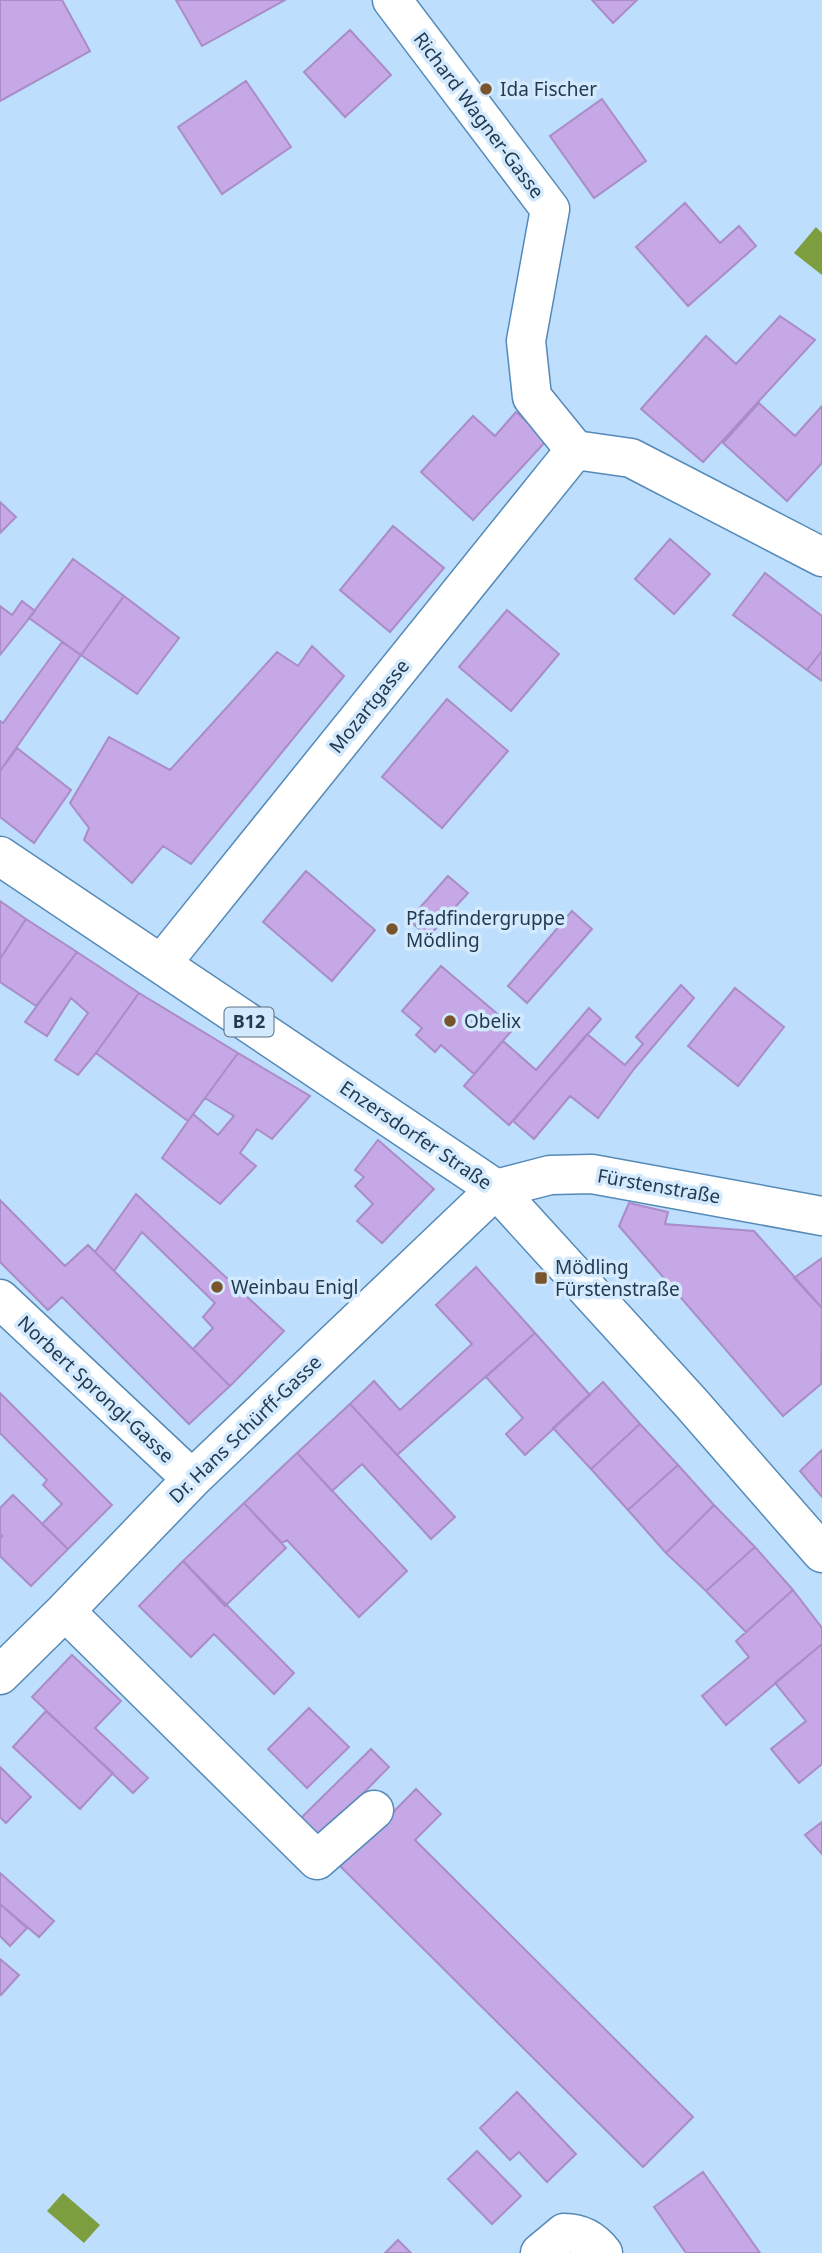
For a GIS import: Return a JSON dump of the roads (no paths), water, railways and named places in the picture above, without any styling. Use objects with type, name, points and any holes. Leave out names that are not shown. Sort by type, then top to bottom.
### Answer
[{"type":"street","name":"Richard Wagner-Gasse","points":[[392,0],[550,209],[526,341],[532,397],[575,450]]},
{"type":"street","points":[[575,450],[631,458],[822,557]]},
{"type":"street","name":"Mozartgasse","points":[[162,963],[575,450]]},
{"type":"street","name":"Enzersdorfer Straße","points":[[0,856],[496,1189],[654,1361],[822,1553]]},
{"type":"street","name":"Fürstenstraße","points":[[496,1189],[550,1175],[592,1174],[822,1216]]},
{"type":"street","name":"Dr. Hans Schürff-Gasse","points":[[0,1675],[65,1612],[192,1479],[496,1189]]},
{"type":"street","name":"Norbert Sprongl-Gasse","points":[[0,1299],[192,1479]]},
{"type":"street","points":[[65,1612],[317,1860],[374,1810]]},
{"type":"street","points":[[540,2253],[564,2233],[577,2233],[597,2245],[603,2253]]},
{"type":"place","name":"Ida Fischer","points":[[486,89]]},
{"type":"place","name":"Pfadfindergruppe Mödling","points":[[392,929]]},
{"type":"place","name":"Obelix","points":[[450,1021]]},
{"type":"place","name":"Mödling Fürstenstraße","points":[[541,1278]]},
{"type":"place","name":"Weinbau Enigl","points":[[217,1287]]}]
